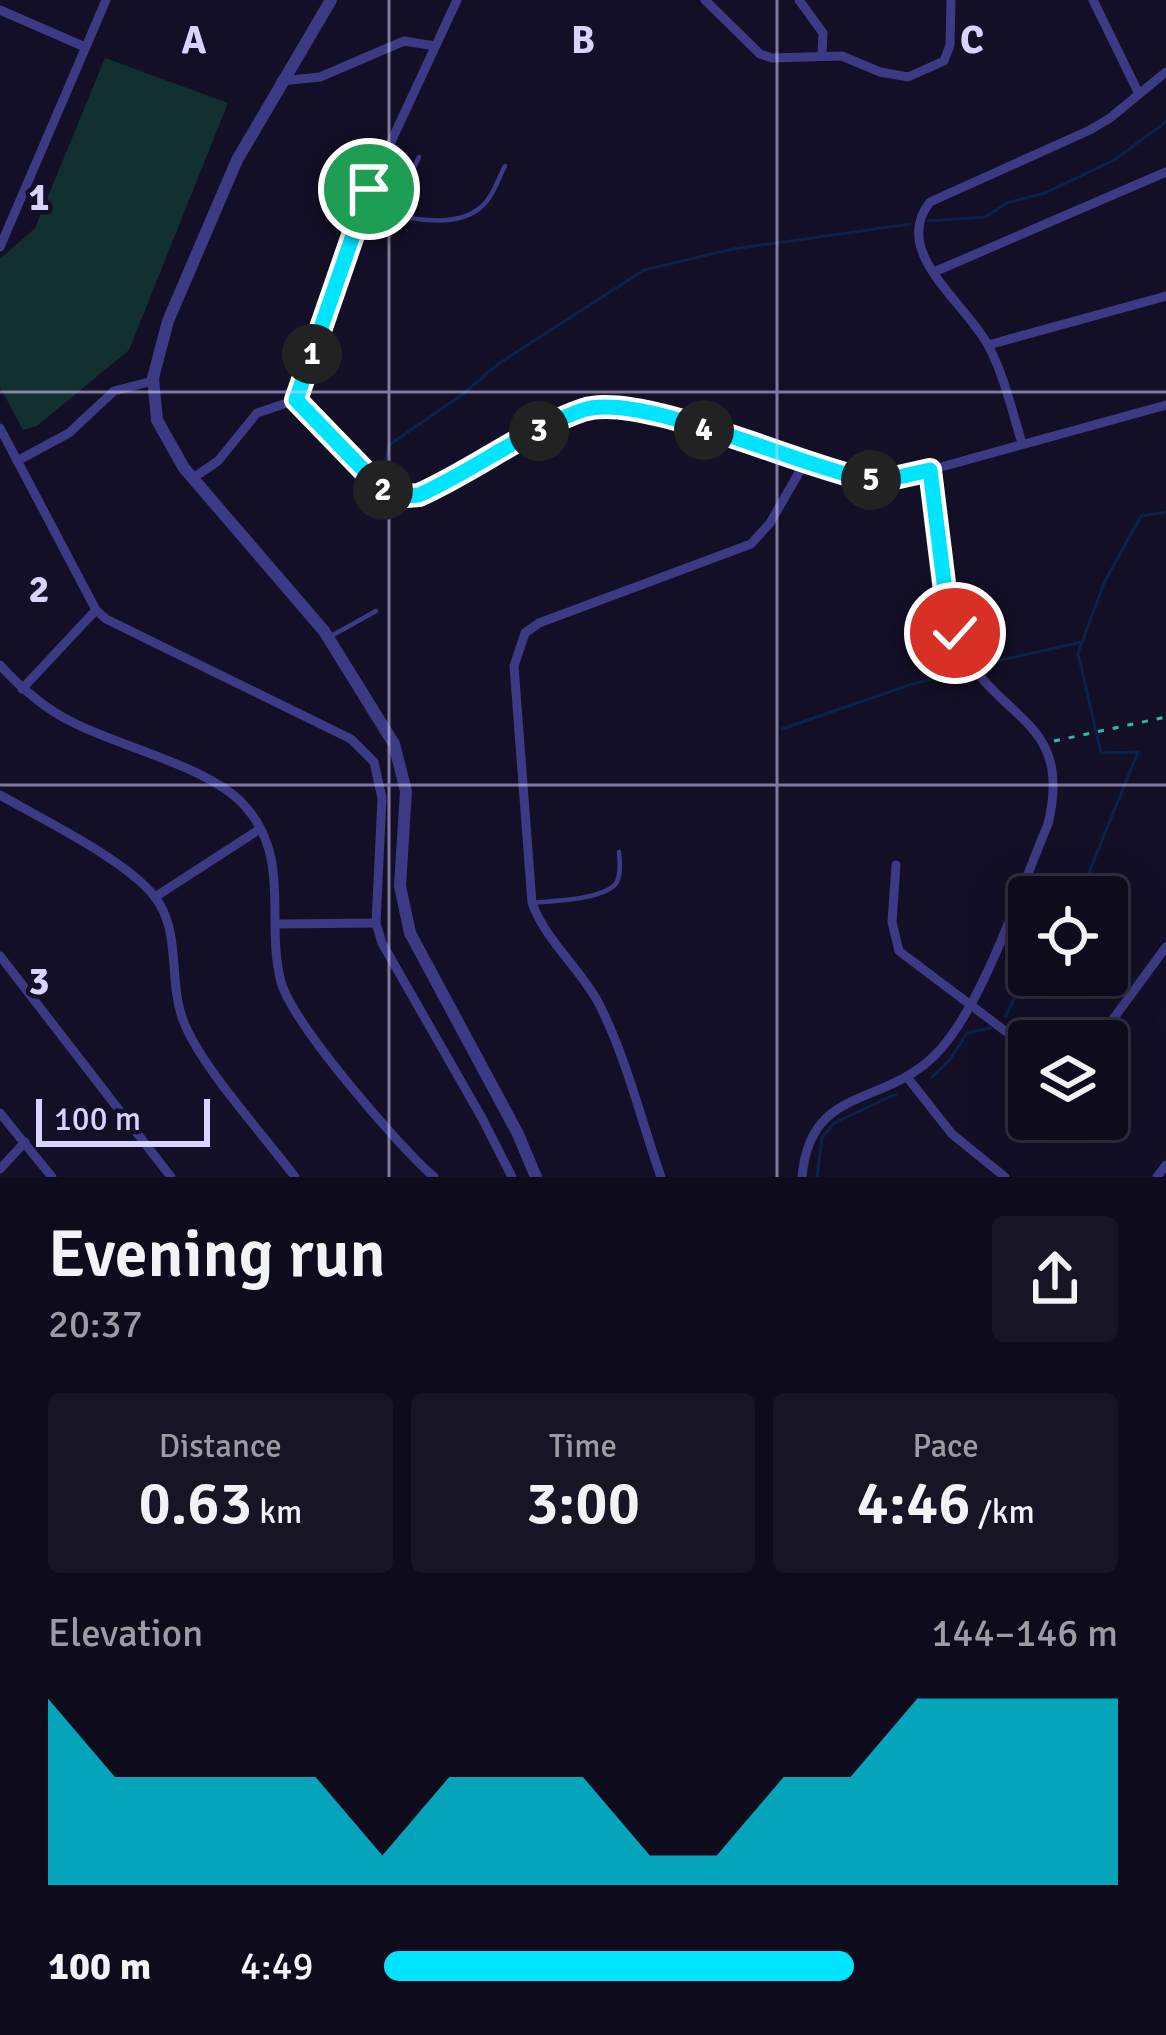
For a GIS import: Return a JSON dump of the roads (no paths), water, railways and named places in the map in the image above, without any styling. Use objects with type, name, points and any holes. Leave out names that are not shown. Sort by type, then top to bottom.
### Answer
[{"type":"street","points":[[0,247],[106,0]]},
{"type":"street","points":[[331,0],[237,160],[184,283],[158,353],[153,381],[157,420],[164,439],[193,478],[328,638],[394,744],[406,791],[400,886],[410,933],[518,1134],[536,1177]]},
{"type":"street","points":[[296,400],[361,210],[457,0]]},
{"type":"street","points":[[705,0],[760,54],[842,56],[908,77],[944,61],[950,45],[951,0]]},
{"type":"street","points":[[799,0],[823,33],[822,54]]},
{"type":"street","points":[[1093,0],[1139,94]]},
{"type":"street","points":[[0,10],[85,47]]},
{"type":"street","points":[[280,82],[320,77],[404,41],[435,46]]},
{"type":"street","points":[[1022,443],[988,345],[920,250],[919,220],[930,202],[1090,130],[1166,72]]},
{"type":"street","points":[[934,272],[1166,172]]},
{"type":"street","points":[[988,345],[1166,296]]},
{"type":"street","points":[[17,460],[69,433],[114,391],[153,381]]},
{"type":"street","points":[[193,478],[218,461],[256,413],[296,400]]},
{"type":"street","points":[[296,400],[367,475],[394,497],[406,499],[561,419],[600,406],[648,412],[865,479],[890,479],[1166,405]]},
{"type":"street","points":[[0,428],[96,610],[106,620],[261,693],[365,750],[380,778],[382,798],[376,923],[392,962],[512,1177]]},
{"type":"street","points":[[661,1177],[604,1016],[532,903],[514,666],[525,633],[554,617],[751,544],[770,523],[805,462]]},
{"type":"street","points":[[802,1177],[806,1145],[829,1113],[907,1077],[938,1052],[972,1004],[1048,824],[1055,796],[1046,743],[979,679],[955,633],[947,607],[930,470]]},
{"type":"street","points":[[22,689],[96,610]]},
{"type":"street","points":[[0,665],[22,689],[74,724],[221,788],[246,808],[275,866],[282,983],[302,1024],[434,1177]]},
{"type":"street","points":[[0,795],[125,870],[155,897],[167,922],[182,1018],[295,1177]]},
{"type":"street","points":[[155,897],[260,829]]},
{"type":"street","points":[[896,865],[892,922],[898,951],[1008,1032]]},
{"type":"street","points":[[277,924],[376,923]]},
{"type":"street","points":[[1112,1020],[1166,947]]},
{"type":"street","points":[[0,956],[171,1177]]},
{"type":"street","points":[[907,1077],[952,1134],[1005,1177]]},
{"type":"street","points":[[0,1113],[52,1177]]},
{"type":"street","points":[[0,1169],[26,1142]]},
{"type":"street","points":[[1157,1177],[1166,1165]]},
{"type":"lane","points":[[392,214],[419,157]]},
{"type":"lane","points":[[361,210],[430,219],[476,211],[505,166]]},
{"type":"lane","points":[[328,638],[376,611]]},
{"type":"lane","points":[[532,903],[570,900],[610,889],[619,875],[619,852]]},
{"type":"waterway","points":[[928,221],[985,217],[1007,203],[1045,193],[1114,160],[1166,122]]},
{"type":"waterway","points":[[382,475],[389,445],[498,364],[644,270],[733,249],[910,224]]},
{"type":"waterway","points":[[1088,876],[1138,752],[1101,753],[1078,653],[1104,583],[1141,516],[1166,512]]},
{"type":"waterway","points":[[997,661],[1082,642]]},
{"type":"waterway","points":[[782,729],[964,671]]},
{"type":"waterway","points":[[1006,1016],[1015,996]]},
{"type":"waterway","points":[[932,1077],[967,1033],[990,1028]]},
{"type":"waterway","points":[[817,1177],[822,1138],[834,1123],[896,1094]]}]
